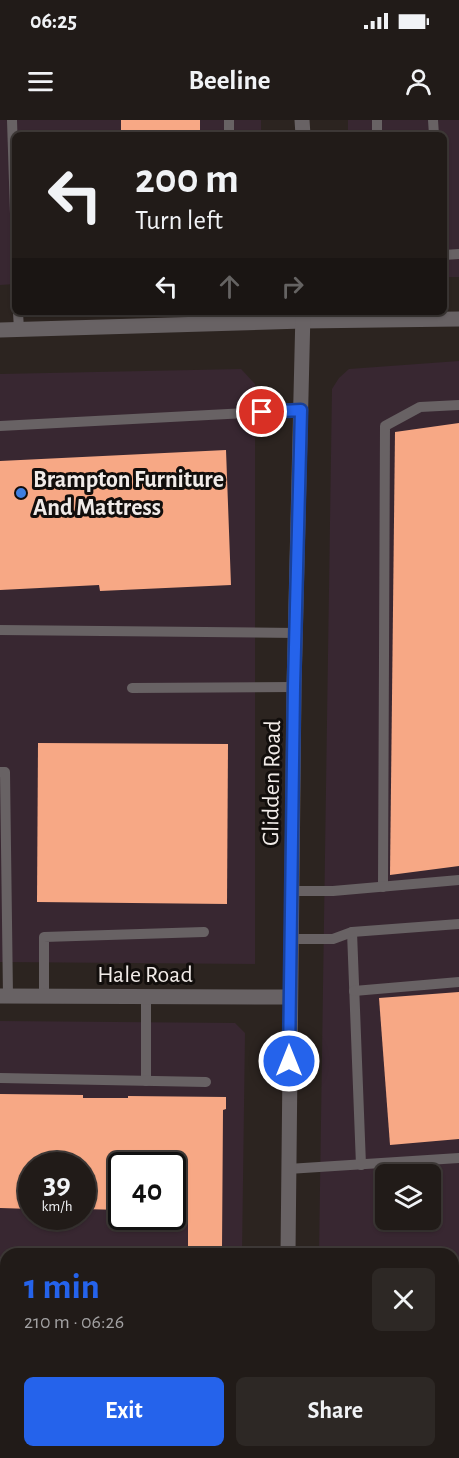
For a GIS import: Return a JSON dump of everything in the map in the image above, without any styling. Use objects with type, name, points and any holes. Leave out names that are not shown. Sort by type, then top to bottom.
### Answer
[{"type":"street","points":[[0,330],[303,316],[459,319]]},
{"type":"street","name":"Glidden Road","points":[[288,1248],[294,687],[303,316]]},
{"type":"street","name":"Hale Road","points":[[4,996],[290,997]]},
{"type":"lane","points":[[18,315],[19,330]]},
{"type":"lane","points":[[383,887],[385,426],[420,407],[459,405]]},
{"type":"lane","points":[[0,426],[301,410]]},
{"type":"lane","points":[[0,630],[297,633]]},
{"type":"lane","points":[[132,688],[294,687]]},
{"type":"lane","points":[[0,772],[5,772],[4,996]]},
{"type":"lane","points":[[292,891],[333,891],[459,880]]},
{"type":"lane","points":[[291,939],[333,939],[352,932],[459,924]]},
{"type":"lane","points":[[44,996],[44,937],[204,932]]},
{"type":"lane","points":[[352,932],[361,1165]]},
{"type":"lane","points":[[354,991],[459,982]]},
{"type":"lane","points":[[146,996],[146,1081]]},
{"type":"lane","points":[[0,1078],[206,1082]]},
{"type":"lane","points":[[288,1169],[459,1158]]},
{"type":"shaded area","points":[[0,120],[261,120],[261,132],[12,132],[12,284],[0,285]]},
{"type":"shaded area","points":[[348,120],[459,120],[459,277],[447,277],[447,132],[348,132]]},
{"type":"shaded area","points":[[459,361],[459,1248],[319,1248],[332,389],[349,369]]},
{"type":"shaded area","points":[[241,369],[255,384],[255,964],[0,962],[0,374]]},
{"type":"shaded area","points":[[0,1021],[235,1023],[245,1033],[242,1248],[0,1248]]},
{"type":"building","points":[[121,120],[200,120],[200,132],[121,132]]},
{"type":"building","points":[[459,423],[459,866],[390,875],[395,432]]},
{"type":"building","points":[[226,450],[231,585],[100,591],[99,585],[0,590],[0,461]]},
{"type":"building","points":[[38,743],[228,744],[227,904],[37,902]]},
{"type":"building","points":[[459,992],[459,1139],[390,1145],[379,998]]},
{"type":"building","points":[[0,1094],[83,1095],[83,1098],[226,1097],[226,1109],[223,1110],[222,1248],[188,1247],[186,1152],[108,1152],[108,1210],[96,1209],[96,1152],[18,1152],[18,1209],[0,1208]]},
{"type":"place","name":"Brampton Furniture And Mattress","points":[[21,493]]},
{"type":"route","points":[[262,412],[301,410],[294,687],[289,1061]]}]
